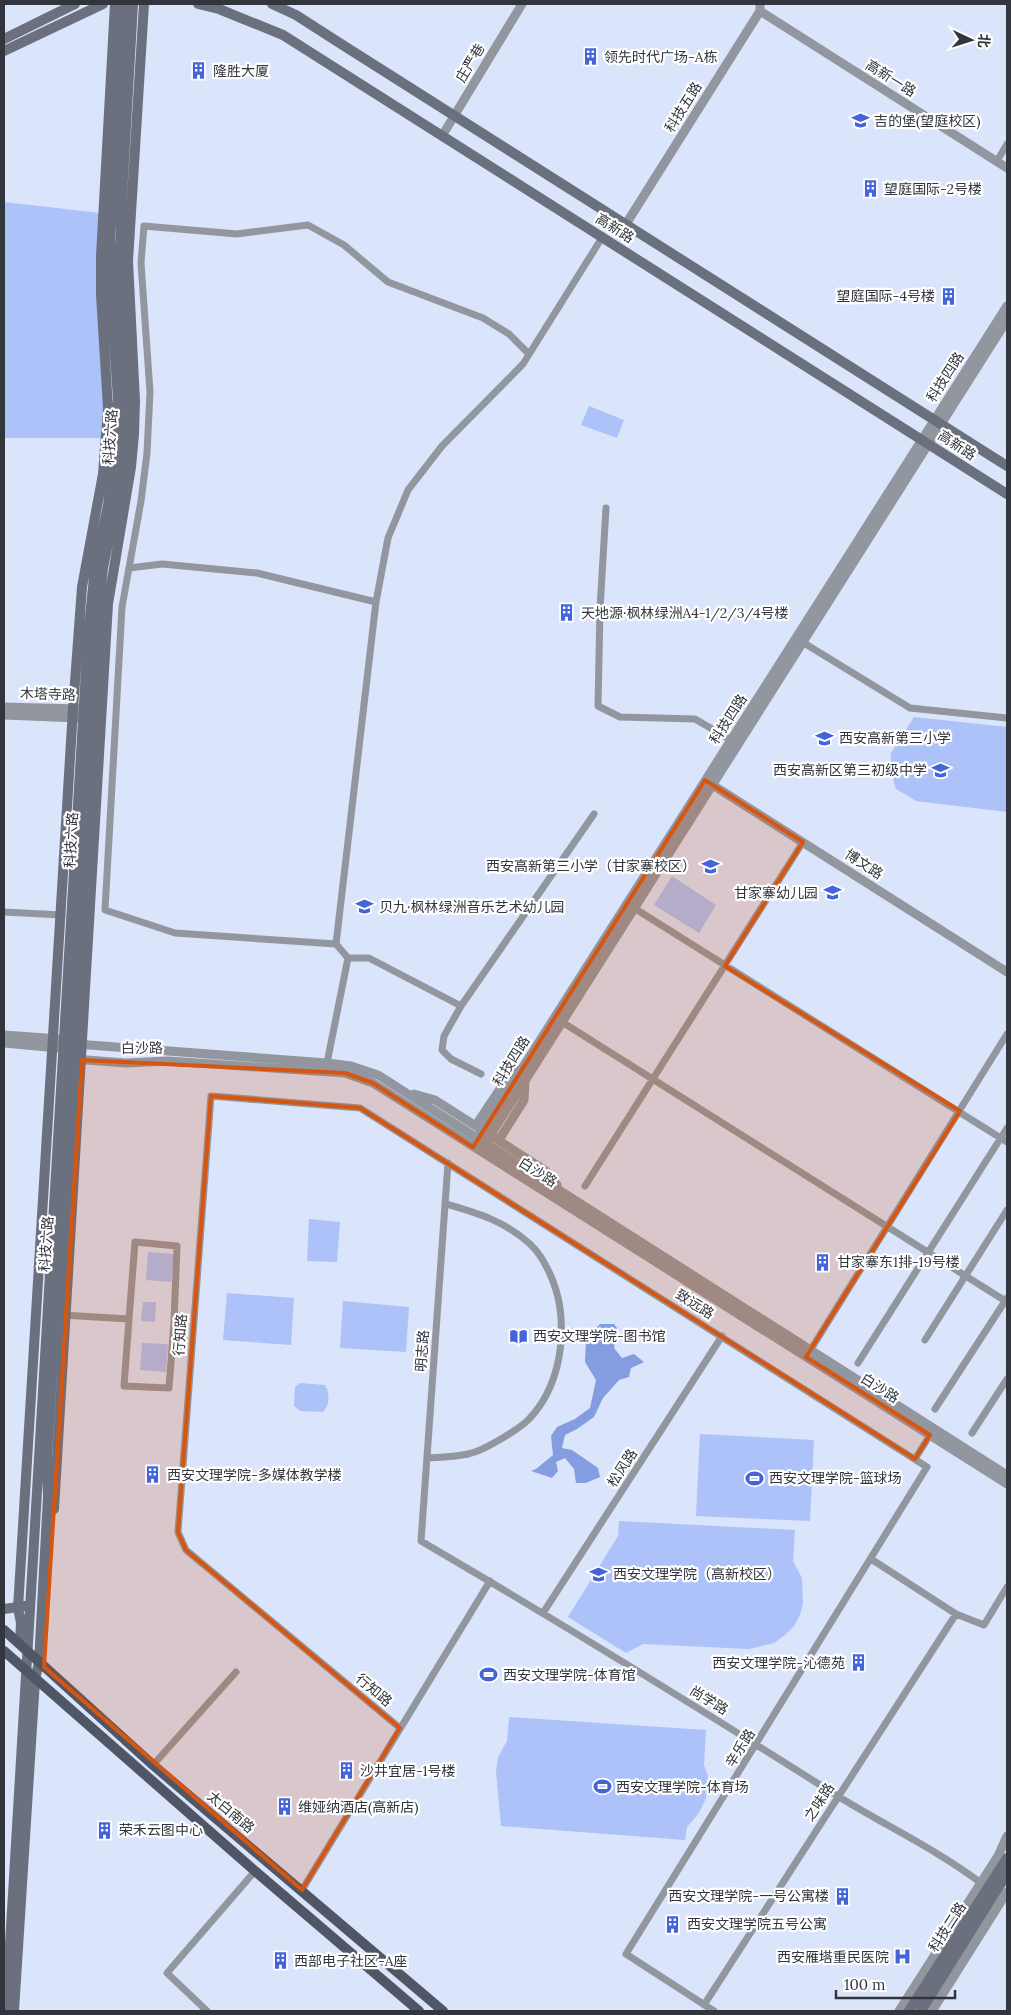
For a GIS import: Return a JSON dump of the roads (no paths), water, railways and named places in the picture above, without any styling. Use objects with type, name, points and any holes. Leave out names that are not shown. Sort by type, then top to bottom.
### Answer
[{"type":"main road","points":[[4,40],[75,4]]},
{"type":"main road","points":[[4,51],[102,4]]},
{"type":"main road","points":[[64,1044],[62,915],[83,714],[82,587],[103,474],[108,408],[101,295],[101,256],[115,4]]},
{"type":"main road","name":"科技六路","points":[[56,1315],[64,1044],[83,714],[93,584],[108,504],[118,399],[110,287],[110,234],[125,4]]},
{"type":"main road","name":"科技六路","points":[[83,714],[103,568],[117,500],[123,455],[126,403],[118,279],[133,4]]},
{"type":"main road","points":[[20,1643],[21,1623],[18,1608],[64,1044],[108,604],[130,474],[134,434],[135,401],[128,261],[144,4]]},
{"type":"main road","name":"高新路","points":[[198,4],[227,12],[283,34],[1007,494]]},
{"type":"main road","name":"高新路","points":[[272,4],[296,15],[1007,466]]},
{"type":"main road","name":"科技六路","points":[[6,2011],[31,1605],[77,1059],[64,1044]]},
{"type":"main road","points":[[14,2011],[35,1680],[42,1664],[56,1315]]},
{"type":"main road","points":[[4,1609],[31,1605]]},
{"type":"main road","name":"太白南路","points":[[4,1630],[153,1765],[443,2011]]},
{"type":"main road","name":"太白南路","points":[[4,1651],[255,1871],[419,2011]]},
{"type":"main road","name":"科技二路","points":[[909,2011],[1007,1858]]},
{"type":"main road","name":"科技二路","points":[[921,2011],[1007,1874]]},
{"type":"street","name":"庄严巷","points":[[442,136],[522,4]]},
{"type":"street","name":"高新一路","points":[[760,7],[1007,168]]},
{"type":"street","name":"科技五路","points":[[626,224],[760,7]]},
{"type":"street","points":[[997,161],[1007,144]]},
{"type":"street","points":[[461,1006],[369,958],[348,958],[336,944],[175,933],[105,910],[122,607],[147,453],[150,392],[141,263],[144,226],[237,234],[308,224],[344,245],[388,282],[483,318],[509,334],[529,354]]},
{"type":"street","points":[[336,944],[376,602],[388,538],[408,490],[442,446],[524,364],[603,236]]},
{"type":"street","name":"科技四路","points":[[476,1149],[523,1067],[800,641],[926,441],[1007,306]]},
{"type":"street","name":"科技四路","points":[[938,421],[1007,320]]},
{"type":"street","points":[[606,508],[600,609],[598,706],[620,717],[695,719],[730,740]]},
{"type":"street","points":[[129,568],[162,564],[257,573],[376,602]]},
{"type":"street","points":[[800,641],[910,708],[1007,718]]},
{"type":"street","name":"科技四路","points":[[485,1135],[526,1080],[634,908],[708,782],[730,740],[800,641]]},
{"type":"street","name":"木塔寺路","points":[[4,707],[83,714]]},
{"type":"street","name":"木塔寺路","points":[[4,715],[83,714]]},
{"type":"street","name":"博文路","points":[[708,782],[1007,972]]},
{"type":"street","points":[[481,1074],[450,1059],[442,1050],[444,1036],[461,1006],[594,814]]},
{"type":"street","points":[[585,1186],[803,842]]},
{"type":"street","points":[[634,908],[1004,1140]]},
{"type":"street","points":[[4,912],[62,915]]},
{"type":"street","points":[[327,1064],[348,958]]},
{"type":"street","points":[[562,1022],[1007,1300],[935,1409]]},
{"type":"street","points":[[808,1354],[1007,1034]]},
{"type":"street","name":"白沙路","points":[[4,1035],[64,1044]]},
{"type":"street","name":"白沙路","points":[[4,1043],[64,1044],[351,1066],[378,1075],[485,1135],[562,1192],[1007,1484]]},
{"type":"street","name":"白沙路","points":[[77,1059],[126,1063],[168,1061],[344,1073],[373,1083],[476,1149],[808,1354],[1007,1474]]},
{"type":"street","name":"行知路","points":[[400,1728],[186,1550],[178,1532],[211,1096],[360,1108],[448,1163]]},
{"type":"street","points":[[858,1363],[928,1252],[1004,1140],[1007,1128]]},
{"type":"street","points":[[485,1135],[546,1171],[562,1192]]},
{"type":"street","name":"明志路","points":[[421,1541],[448,1163]]},
{"type":"street","name":"致远路","points":[[448,1163],[927,1466]]},
{"type":"street","points":[[427,1458],[470,1454],[493,1444],[529,1419],[542,1404],[556,1372],[561,1336],[558,1297],[550,1273],[532,1246],[515,1231],[496,1220],[479,1212],[446,1204]]},
{"type":"street","points":[[925,1340],[1007,1210]]},
{"type":"street","points":[[135,1242],[177,1246],[169,1388],[124,1386],[129,1319],[135,1242]]},
{"type":"street","points":[[56,1315],[129,1319]]},
{"type":"street","name":"松风路","points":[[543,1613],[722,1336]]},
{"type":"street","points":[[972,1433],[1007,1379]]},
{"type":"street","points":[[915,1458],[930,1435]]},
{"type":"street","name":"辛乐路","points":[[714,2011],[626,1954],[927,1466]]},
{"type":"street","name":"尚学路","points":[[421,1541],[543,1613],[838,1796],[961,1868],[981,1883]]},
{"type":"street","points":[[871,1559],[956,1614],[984,1625],[1007,1587]]},
{"type":"street","points":[[302,1890],[490,1581]]},
{"type":"street","name":"之味路","points":[[704,2005],[956,1614]]},
{"type":"street","points":[[153,1765],[236,1672]]},
{"type":"street","points":[[899,2011],[998,1856],[1007,1836]]},
{"type":"street","points":[[206,2011],[167,1973],[255,1871]]},
{"type":"street","points":[[932,2011],[1007,1892]]},
{"type":"place","name":"领先时代广场-A栋","points":[[590,57]]},
{"type":"place","name":"隆胜大厦","points":[[199,71]]},
{"type":"place","name":"吉的堡(望庭校区)","points":[[860,121]]},
{"type":"place","name":"望庭国际-2号楼","points":[[870,189]]},
{"type":"place","name":"望庭国际-4号楼","points":[[949,296]]},
{"type":"place","name":"天地源·枫林绿洲A4-1/2/3/4号楼","points":[[567,613]]},
{"type":"place","name":"西安高新第三小学","points":[[825,738]]},
{"type":"place","name":"西安高新区第三初级中学","points":[[941,770]]},
{"type":"place","name":"西安高新第三小学（甘家寨校区）","points":[[710,866]]},
{"type":"place","name":"甘家寨幼儿园","points":[[832,893]]},
{"type":"place","name":"贝九·枫林绿洲音乐艺术幼儿园","points":[[365,907]]},
{"type":"place","name":"甘家寨东1排-19号楼","points":[[823,1262]]},
{"type":"place","name":"西安文理学院-图书馆","points":[[519,1336]]},
{"type":"place","name":"西安文理学院-多媒体教学楼","points":[[153,1475]]},
{"type":"place","name":"西安文理学院-篮球场","points":[[755,1478]]},
{"type":"place","name":"西安文理学院（高新校区）","points":[[599,1574]]},
{"type":"place","name":"西安文理学院-沁德苑","points":[[859,1663]]},
{"type":"place","name":"西安文理学院-体育馆","points":[[489,1675]]},
{"type":"place","name":"沙井宜居-1号楼","points":[[346,1771]]},
{"type":"place","name":"西安文理学院-体育场","points":[[602,1787]]},
{"type":"place","name":"维娅纳酒店(高新店)","points":[[284,1807]]},
{"type":"place","name":"荣禾云图中心","points":[[105,1830]]},
{"type":"place","name":"西安文理学院-一号公寓楼","points":[[843,1896]]},
{"type":"place","name":"西安文理学院五号公寓","points":[[673,1924]]},
{"type":"place","name":"西安雁塔重民医院","points":[[903,1957]]},
{"type":"place","name":"西部电子社区-A座","points":[[280,1961]]}]
